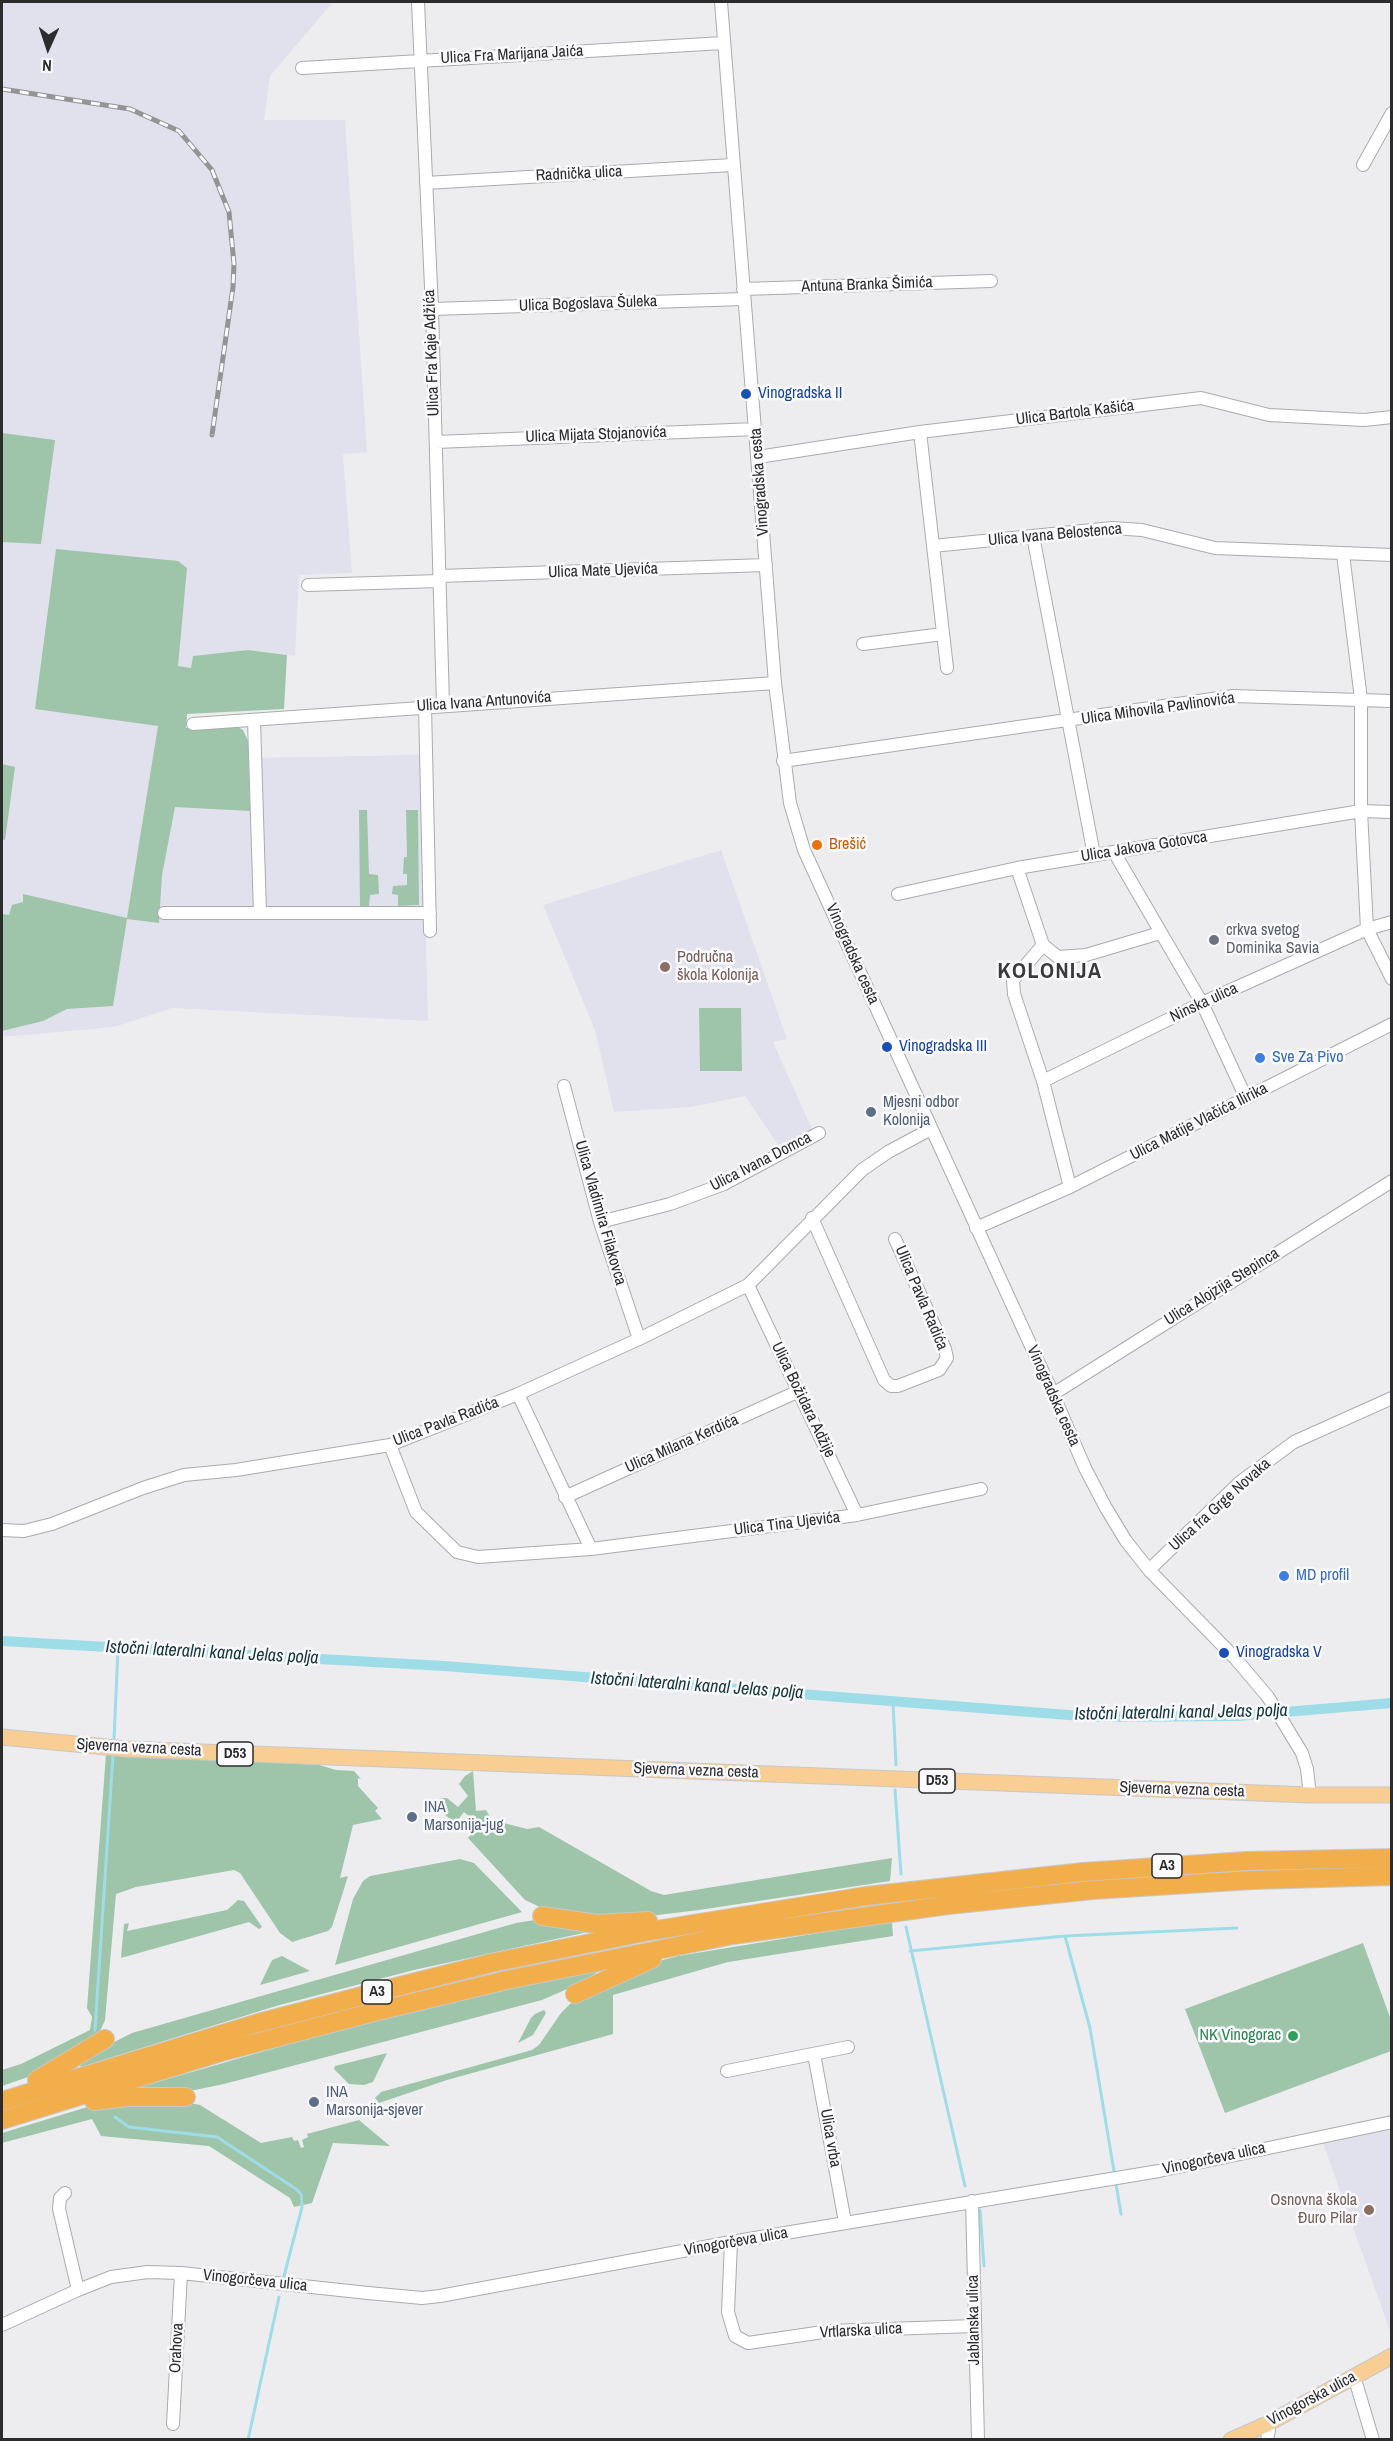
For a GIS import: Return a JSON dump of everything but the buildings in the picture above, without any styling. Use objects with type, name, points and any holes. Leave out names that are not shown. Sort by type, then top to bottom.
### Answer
[{"type":"highway","name":"A3","points":[[2,2101],[258,2023],[406,1984],[570,1946],[759,1912],[932,1888],[1083,1872],[1246,1861],[1392,1858]]},
{"type":"highway","name":"A3","points":[[2,2120],[225,2051],[378,2011],[507,1980],[733,1935],[948,1905],[1093,1890],[1253,1880],[1392,1876]]},
{"type":"highway","points":[[542,1916],[572,1922],[616,1924],[734,1908],[759,1912]]},
{"type":"highway","points":[[575,1994],[648,1960],[710,1947],[733,1935]]},
{"type":"highway","points":[[2,2092],[42,2078],[105,2039]]},
{"type":"highway","points":[[2,2120],[36,2118],[102,2100],[137,2096],[186,2097]]},
{"type":"main road","name":"Sjeverna vezna cesta","points":[[2,1737],[170,1751],[1310,1795],[1392,1795]]},
{"type":"main road","name":"Vinogorska ulica","points":[[1231,2439],[1267,2424],[1392,2356]]},
{"type":"street","name":"Ulica Fra Kaje Adžića","points":[[418,2],[432,309],[443,705]]},
{"type":"street","name":"Vinogradska cesta","points":[[721,2],[732,165],[756,429],[774,684],[790,803],[804,850],[1085,1468],[1101,1498],[1125,1541],[1149,1570],[1235,1658],[1268,1697],[1302,1754],[1310,1795]]},
{"type":"street","name":"Ulica Fra Marijana Jaića","points":[[302,68],[723,43]]},
{"type":"street","points":[[1363,165],[1392,112]]},
{"type":"street","name":"Radnička ulica","points":[[426,183],[732,165]]},
{"type":"street","name":"Antuna Branka Šimića","points":[[743,294],[991,281]]},
{"type":"street","name":"Ulica Bogoslava Šuleka","points":[[432,309],[743,294]]},
{"type":"street","name":"Ulica Bartola Kašića","points":[[758,457],[920,432],[1202,398],[1269,415],[1364,420],[1392,417]]},
{"type":"street","name":"Ulica Mijata Stojanovića","points":[[436,442],[756,429]]},
{"type":"street","points":[[920,432],[947,668]]},
{"type":"street","name":"Ulica Ivana Belostenca","points":[[933,546],[1112,528],[1132,530],[1215,548],[1392,555]]},
{"type":"street","name":"Ulica Mihovila Pavlinovića","points":[[1033,536],[1094,855]]},
{"type":"street","points":[[1343,554],[1361,699],[1361,811],[1367,929],[1392,979]]},
{"type":"street","name":"Ulica Mate Ujevića","points":[[308,585],[766,565]]},
{"type":"street","points":[[863,644],[943,634]]},
{"type":"street","name":"Ulica Ivana Antunovića","points":[[193,724],[425,706],[774,684]]},
{"type":"street","name":"Ulica Mihovila Pavlinovića","points":[[783,761],[1233,696],[1392,700]]},
{"type":"street","points":[[425,706],[430,931]]},
{"type":"street","points":[[254,721],[260,913]]},
{"type":"street","name":"Ulica Jakova Gotovca","points":[[898,894],[1017,868],[1094,855],[1361,811],[1392,812]]},
{"type":"street","points":[[1114,852],[1202,1003],[1246,1098]]},
{"type":"street","points":[[1017,868],[1043,945],[1058,957],[1086,955],[1160,933]]},
{"type":"street","points":[[164,913],[430,913]]},
{"type":"street","name":"Ninska ulica","points":[[1043,1081],[1202,1003],[1367,929],[1392,922]]},
{"type":"street","points":[[1043,945],[1013,980],[1014,994],[1043,1081],[1070,1187]]},
{"type":"street","name":"Ulica Matije Vlačića Ilirika","points":[[976,1228],[1070,1187],[1392,1024]]},
{"type":"street","name":"Ulica Vladimira Filakovca","points":[[564,1086],[600,1222],[639,1339]]},
{"type":"street","name":"Ulica Pavla Radića","points":[[2,1530],[24,1531],[52,1524],[143,1488],[184,1475],[236,1470],[390,1444],[518,1394],[639,1339],[748,1285],[862,1170],[888,1152],[931,1129]]},
{"type":"street","name":"Ulica Ivana Domca","points":[[600,1222],[670,1204],[724,1184],[819,1133]]},
{"type":"street","name":"Ulica Alojzija Stepinca","points":[[1053,1394],[1392,1181]]},
{"type":"street","name":"Ulica Pavla Radića","points":[[812,1218],[884,1380],[891,1386],[898,1386],[939,1370],[947,1358],[896,1239]]},
{"type":"street","name":"Ulica Božidara Adžije","points":[[748,1285],[857,1515]]},
{"type":"street","name":"Ulica Milana Kerdića","points":[[565,1497],[799,1391]]},
{"type":"street","points":[[518,1394],[591,1549]]},
{"type":"street","name":"Ulica fra Grge Novaka","points":[[1149,1570],[1240,1482],[1294,1442],[1392,1398]]},
{"type":"street","name":"Ulica Tina Ujevića","points":[[390,1444],[416,1512],[457,1552],[478,1557],[591,1549],[857,1515],[981,1489]]},
{"type":"street","points":[[727,2071],[848,2047]]},
{"type":"street","name":"Ulica vrba","points":[[814,2054],[845,2222]]},
{"type":"street","name":"Vinogorčeva ulica","points":[[2,2325],[78,2290],[129,2273],[181,2273],[422,2298],[845,2222],[1159,2171],[1392,2122]]},
{"type":"street","points":[[65,2193],[60,2198],[59,2209],[78,2290]]},
{"type":"street","name":"Jablanska ulica","points":[[972,2201],[978,2439]]},
{"type":"street","name":"Vrtlarska ulica","points":[[730,2242],[728,2313],[735,2336],[748,2343],[830,2331],[974,2326]]},
{"type":"street","name":"Orahova","points":[[173,2424],[181,2273]]},
{"type":"street","points":[[1352,2378],[1357,2386],[1373,2439]]},
{"type":"street","points":[[1267,2424],[1269,2430],[1267,2439]]},
{"type":"shaded area","points":[[2,2],[333,2],[270,76],[264,120],[345,120],[367,452],[343,454],[352,573],[299,575],[295,656],[248,650],[193,656],[186,728],[186,759],[421,755],[428,1021],[172,1008],[114,1027],[2,1037]]},
{"type":"shaded area","name":"Područna škola Kolonija","points":[[721,850],[787,1039],[773,1042],[812,1129],[779,1146],[745,1096],[691,1107],[614,1112],[595,1030],[543,905]]},
{"type":"shaded area","name":"Osnovna škola Đuro Pilar","points":[[1391,2128],[1391,2334],[1323,2143]]},
{"type":"green space","points":[[2,433],[55,440],[41,544],[2,542]]},
{"type":"green space","points":[[56,549],[178,561],[187,568],[178,666],[191,668],[193,656],[248,650],[287,655],[284,709],[187,714],[186,728],[238,727],[243,730],[248,741],[250,811],[175,807],[162,875],[159,923],[127,919],[113,1006],[67,1009],[43,1021],[2,1031],[2,914],[9,915],[12,905],[23,902],[23,894],[127,918],[158,726],[35,709]]},
{"type":"green space","points":[[2,764],[15,767],[5,840],[2,839]]},
{"type":"green space","points":[[359,810],[367,810],[369,874],[378,875],[379,894],[370,895],[369,906],[360,906]]},
{"type":"green space","points":[[406,810],[418,810],[419,905],[398,906],[398,895],[392,894],[393,886],[407,885],[407,874],[403,874],[404,857],[407,857]]},
{"type":"green space","points":[[699,1008],[741,1008],[742,1071],[700,1071]]},
{"type":"green space","points":[[106,1754],[319,1765],[336,1770],[354,1771],[361,1779],[358,1778],[358,1786],[378,1808],[375,1811],[382,1819],[353,1825],[340,1878],[348,1876],[332,1927],[328,1931],[292,1942],[280,1933],[240,1873],[234,1870],[136,1887],[116,1894],[105,2020],[101,2029],[93,2040],[31,2076],[2,2086],[2,2070],[21,2064],[90,2030],[92,2017],[87,2008]]},
{"type":"green space","points":[[473,1771],[476,1811],[486,1810],[492,1820],[527,1829],[539,1827],[651,1891],[664,1895],[892,1858],[890,1881],[633,1918],[597,1918],[544,1909],[525,1900],[468,1838],[479,1825],[464,1812],[455,1824],[441,1811],[438,1814],[432,1810],[440,1798],[447,1798],[458,1807],[468,1796],[459,1784]]},
{"type":"green space","points":[[460,1859],[474,1863],[522,1912],[335,1965],[353,1899],[363,1881],[370,1876]]},
{"type":"green space","points":[[238,1900],[244,1901],[262,1927],[259,1929],[249,1922],[121,1958],[124,1924],[129,1923],[127,1931],[227,1910]]},
{"type":"green space","points":[[535,1920],[597,1930],[414,1970],[276,2006],[81,2067],[77,2061],[132,2033],[516,1923]]},
{"type":"green space","points":[[892,1921],[893,1936],[728,1962],[613,1995],[613,2034],[447,2080],[379,2103],[375,2098],[381,2092],[532,2050],[539,2045],[561,2013],[572,2002],[591,1989],[644,1965],[678,1956]]},
{"type":"green space","name":"NK Vinogorac","points":[[1363,1943],[1391,2020],[1391,2051],[1225,2113],[1185,2009]]},
{"type":"green space","points":[[282,1956],[310,1971],[260,1985],[272,1960]]},
{"type":"green space","points":[[602,1969],[583,1982],[542,2000],[224,2084],[195,2090],[136,2088],[369,2021]]},
{"type":"green space","points":[[544,2010],[546,2013],[533,2035],[518,2043],[531,2018]]},
{"type":"green space","points":[[387,2053],[373,2082],[364,2085],[349,2084],[334,2069],[335,2066]]},
{"type":"green space","points":[[190,2103],[200,2105],[261,2143],[292,2137],[294,2141],[298,2140],[301,2148],[304,2147],[302,2140],[308,2137],[307,2134],[359,2120],[390,2146],[333,2143],[312,2203],[294,2207],[290,2198],[209,2146],[101,2136],[92,2119],[2,2143],[2,2133],[94,2105]]},
{"type":"waterway","name":"Istočni lateralni kanal Jelas polja","points":[[2,1641],[444,1666],[1094,1717],[1238,1716],[1392,1703]]},
{"type":"waterway","points":[[114,1739],[118,1649]]},
{"type":"waterway","points":[[893,1702],[896,1765]]},
{"type":"waterway","points":[[95,2030],[113,1756]]},
{"type":"waterway","points":[[895,1790],[901,1874]]},
{"type":"waterway","points":[[906,1927],[965,2186]]},
{"type":"waterway","points":[[910,1951],[1065,1936],[1237,1928]]},
{"type":"waterway","points":[[1065,1936],[1090,2028],[1114,2171]]},
{"type":"waterway","points":[[115,2117],[129,2127],[217,2137],[296,2189],[301,2194],[302,2207],[283,2280]]},
{"type":"waterway","points":[[1116,2184],[1121,2214]]},
{"type":"waterway","points":[[980,2210],[984,2266]]},
{"type":"waterway","points":[[248,2440],[279,2297]]},
{"type":"railway","points":[[2,89],[130,109],[179,131],[212,170],[229,212],[234,264],[233,287],[212,435]]},
{"type":"place","name":"Vinogradska II","points":[[746,394]]},
{"type":"place","name":"Brešić","points":[[817,845]]},
{"type":"place","name":"crkva svetog Dominika Savia","points":[[1214,940]]},
{"type":"place","name":"Područna škola Kolonija","points":[[665,967]]},
{"type":"place","name":"Vinogradska III","points":[[887,1047]]},
{"type":"place","name":"Sve Za Pivo","points":[[1260,1058]]},
{"type":"place","name":"Mjesni odbor Kolonija","points":[[871,1112]]},
{"type":"place","name":"MD profil","points":[[1284,1576]]},
{"type":"place","name":"Vinogradska V","points":[[1224,1653]]},
{"type":"place","name":"INA Marsonija-jug","points":[[412,1817]]},
{"type":"place","name":"NK Vinogorac","points":[[1293,2036]]},
{"type":"place","name":"INA Marsonija-sjever","points":[[314,2102]]},
{"type":"place","name":"Osnovna škola Đuro Pilar","points":[[1369,2210]]},
{"type":"district","name":"KOLONIJA","points":[[1050,972]]}]
